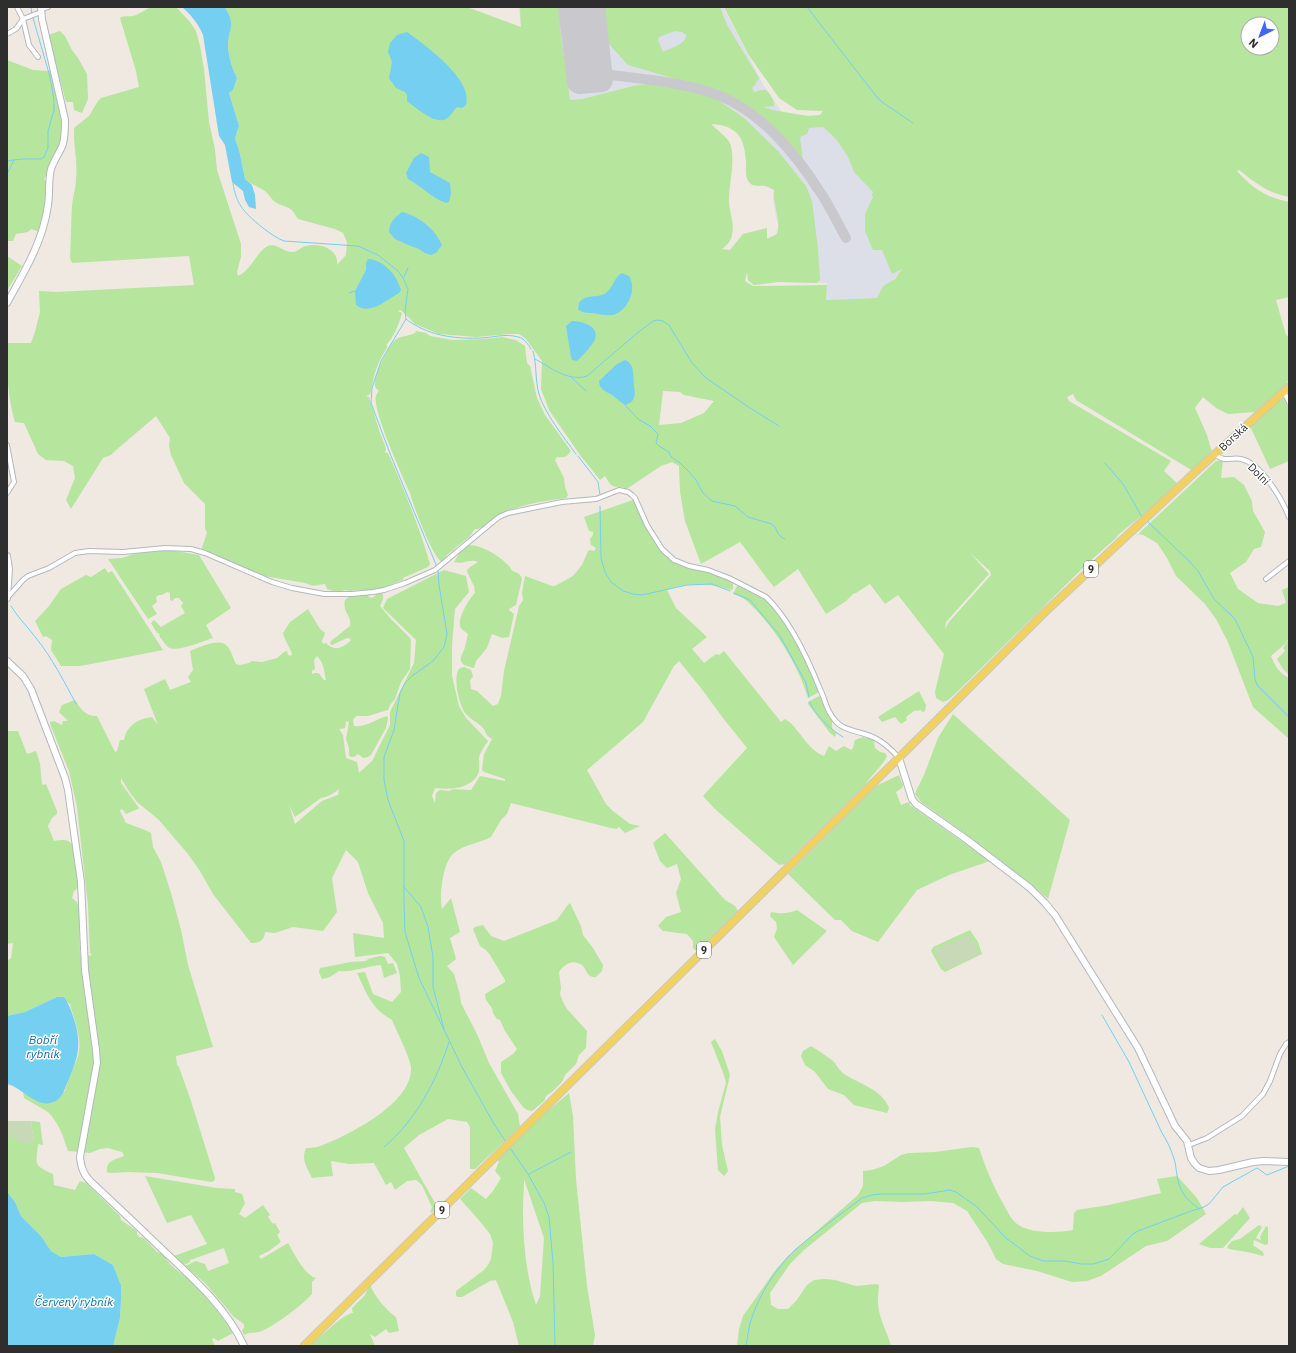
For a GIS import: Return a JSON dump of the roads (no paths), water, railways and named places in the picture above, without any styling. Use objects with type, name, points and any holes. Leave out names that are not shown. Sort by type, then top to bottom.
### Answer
[{"type":"main road","name":"Borská","points":[[899,758],[1043,614],[1178,487],[1286,390]]},
{"type":"main road","name":"9","points":[[304,1346],[899,758]]},
{"type":"street","points":[[17,7],[23,19],[29,45],[38,56]]},
{"type":"street","points":[[7,34],[16,29],[23,19],[48,7]]},
{"type":"street","points":[[7,303],[34,254],[42,235],[48,205],[52,168],[65,134],[66,120],[40,11]]},
{"type":"street","points":[[1286,390],[1289,402]]},
{"type":"street","points":[[7,445],[14,482],[7,493]]},
{"type":"street","name":"Dolní","points":[[1215,454],[1222,459],[1243,460],[1259,471],[1275,491],[1289,517]]},
{"type":"street","points":[[7,598],[28,576],[49,568],[75,553],[89,551],[123,552],[165,548],[191,549],[205,553],[272,582],[316,593],[352,594],[384,590],[435,570],[499,517],[508,513],[562,502],[596,499],[619,490],[628,492],[635,498],[647,525],[662,549],[674,560],[729,578],[770,600],[784,618],[804,653],[827,708],[835,721],[842,726],[876,738],[887,745],[899,758],[912,799],[916,804],[966,839],[1030,888],[1045,903],[1055,915],[1138,1048],[1175,1126],[1189,1145],[1191,1158],[1194,1164],[1199,1168],[1209,1171],[1253,1162],[1289,1162]]},
{"type":"street","points":[[7,556],[9,569],[7,598]]},
{"type":"street","points":[[1266,579],[1289,561]]},
{"type":"street","points":[[7,661],[23,676],[31,689],[65,778],[71,812],[81,882],[85,970],[96,1050],[95,1071],[80,1157],[81,1168],[85,1176],[91,1182],[200,1286],[229,1320],[239,1334],[244,1346]]},
{"type":"street","points":[[1189,1145],[1207,1138],[1221,1130],[1242,1116],[1256,1102],[1263,1094],[1270,1081],[1280,1054],[1289,1042]]},
{"type":"water","points":[[182,7],[225,7],[231,19],[228,51],[237,78],[233,90],[229,93],[239,126],[235,138],[245,179],[252,185],[255,195],[256,209],[249,207],[245,200],[243,191],[232,182],[225,145],[219,136],[203,35],[194,20]]},
{"type":"water","points":[[407,32],[436,54],[456,74],[463,85],[466,95],[466,105],[462,108],[457,107],[446,119],[436,120],[420,111],[407,101],[407,95],[405,92],[396,88],[389,78],[392,62],[388,52],[390,43],[397,35]]},
{"type":"water","points":[[421,153],[429,157],[430,172],[450,183],[451,193],[449,202],[446,203],[436,198],[408,179],[406,173],[414,158]]},
{"type":"water","points":[[402,212],[420,220],[431,229],[442,245],[436,253],[431,255],[425,253],[395,239],[389,232],[393,220]]},
{"type":"water","points":[[368,259],[379,262],[389,269],[399,284],[401,290],[399,293],[378,306],[367,309],[356,305],[355,291],[366,270],[366,263]]},
{"type":"water","points":[[622,273],[629,276],[632,292],[628,303],[621,311],[613,315],[607,315],[585,312],[578,309],[579,303],[585,298],[599,296],[606,293],[617,277]]},
{"type":"water","points":[[572,321],[589,325],[596,334],[592,344],[577,361],[572,360],[571,357],[566,326]]},
{"type":"water","points":[[625,360],[632,367],[635,396],[632,401],[625,405],[605,391],[600,386],[599,381],[617,364]]},
{"type":"water","name":"Bobří rybník","points":[[57,997],[64,997],[72,1013],[77,1029],[78,1053],[76,1061],[59,1099],[50,1103],[45,1103],[34,1100],[18,1089],[7,1084],[7,1016],[25,1012]]},
{"type":"water","name":"Červený rybník","points":[[7,1192],[15,1202],[21,1216],[41,1236],[51,1251],[61,1257],[94,1254],[113,1265],[121,1285],[121,1300],[120,1318],[113,1346],[7,1346]]},
{"type":"waterway","points":[[31,7],[32,15]]},
{"type":"waterway","points":[[807,7],[876,96],[882,102],[913,123]]},
{"type":"waterway","points":[[7,161],[41,159],[44,157],[48,148],[48,131],[54,110],[54,100],[50,77],[33,18]]},
{"type":"waterway","points":[[7,174],[14,160]]},
{"type":"waterway","points":[[233,183],[234,191],[239,204],[247,214],[268,232],[278,238],[284,241],[358,246],[378,255],[398,271],[403,278],[408,289],[405,311],[406,319],[381,361],[372,388],[371,403],[391,456],[437,567]]},
{"type":"waterway","points":[[404,277],[408,268]]},
{"type":"waterway","points":[[349,293],[355,291]]},
{"type":"waterway","points":[[406,319],[422,329],[450,337],[479,338],[508,335],[518,337],[524,340],[531,349]]},
{"type":"waterway","points":[[535,359],[567,376],[587,376],[653,321],[663,321],[669,325],[692,363],[706,378],[779,426]]},
{"type":"waterway","points":[[533,351],[539,394],[545,409],[576,454]]},
{"type":"waterway","points":[[572,378],[586,391]]},
{"type":"waterway","points":[[625,405],[638,419],[650,426],[658,434],[656,443],[669,452],[671,457],[680,463],[690,473],[696,480],[703,493],[712,501],[735,506],[748,517],[772,524],[776,528],[778,534],[785,539]]},
{"type":"waterway","points":[[578,456],[598,482],[600,495]]},
{"type":"waterway","points":[[1105,463],[1123,484],[1142,517]]},
{"type":"waterway","points":[[600,506],[601,558],[605,572],[611,582],[623,591],[642,595],[687,585],[712,584],[730,591]]},
{"type":"waterway","points":[[1147,521],[1190,562],[1198,571],[1214,599],[1235,619],[1253,657],[1257,685],[1289,717]]},
{"type":"waterway","points":[[438,570],[447,634],[444,647],[433,661],[405,683],[400,693],[394,730],[384,757],[384,780],[388,800],[404,841],[405,932],[419,978],[462,1067],[494,1124],[506,1142]]},
{"type":"waterway","points":[[734,593],[750,600],[780,636],[806,683],[809,697]]},
{"type":"waterway","points":[[11,606],[47,654],[76,704]]},
{"type":"waterway","points":[[810,702],[815,712],[824,722],[843,737]]},
{"type":"waterway","points":[[404,887],[421,907],[428,927],[433,957],[433,987],[444,1029]]},
{"type":"waterway","points":[[1102,1015],[1129,1062],[1170,1147],[1181,1190],[1188,1200],[1199,1209]]},
{"type":"waterway","points":[[384,1147],[406,1125],[424,1099],[438,1071],[449,1042]]},
{"type":"waterway","points":[[510,1148],[528,1174],[544,1203],[549,1217],[553,1263],[555,1346]]},
{"type":"waterway","points":[[529,1174],[571,1152]]},
{"type":"waterway","points":[[746,1346],[749,1328],[761,1296],[788,1256],[820,1229],[862,1198],[881,1194],[924,1194],[950,1190],[956,1192],[976,1206],[1006,1238],[1030,1256],[1043,1261],[1065,1261],[1082,1264],[1094,1264],[1109,1259],[1133,1234],[1138,1231],[1204,1207],[1209,1204],[1223,1187],[1257,1168],[1267,1175],[1289,1166]]}]
